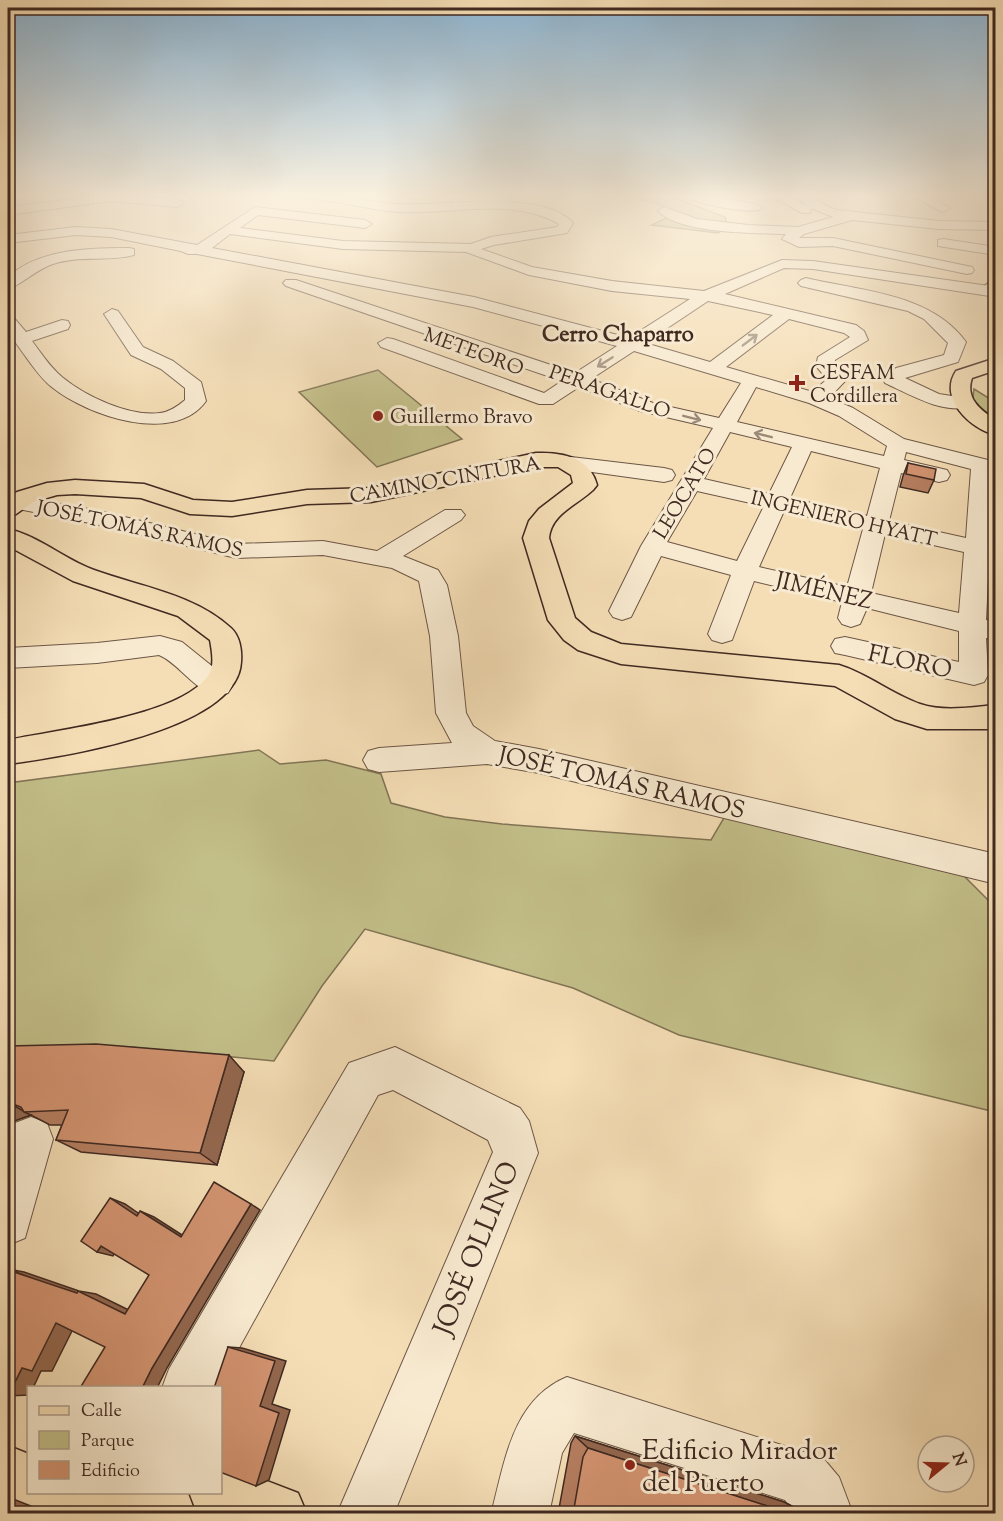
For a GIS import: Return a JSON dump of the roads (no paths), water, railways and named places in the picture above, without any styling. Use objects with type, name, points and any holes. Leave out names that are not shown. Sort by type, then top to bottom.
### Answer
[{"type":"main road","points":[[996,283],[991,287],[996,292]]},
{"type":"main road","points":[[996,363],[963,375],[960,391],[964,403],[978,418],[996,429]]},
{"type":"main road","name":"CAMINO CINTURA","points":[[10,502],[42,492],[75,487],[144,491],[190,507],[232,509],[307,497],[371,495],[536,460],[571,463],[583,476],[585,485],[553,509],[535,530],[562,620],[568,628],[588,644],[621,654],[839,676],[868,687],[907,712],[923,717],[996,717]]},
{"type":"main road","points":[[8,536],[82,575],[188,610],[223,636],[228,664],[218,686],[196,703],[143,724],[8,752]]},
{"type":"main road","points":[[8,1416],[27,1424]]},
{"type":"street","points":[[8,285],[23,270],[39,266]]},
{"type":"street","name":"PERAGALLO","points":[[235,266],[577,380],[647,407],[892,465],[988,476]]},
{"type":"street","points":[[289,266],[435,294],[633,344],[752,379],[816,399],[846,412],[897,443],[988,476],[984,628]]},
{"type":"street","points":[[515,266],[584,289],[767,301],[787,312],[850,329],[858,335],[859,340],[854,345],[827,357],[825,366],[838,379],[816,399]]},
{"type":"street","points":[[577,380],[706,296],[770,268],[781,266]]},
{"type":"street","points":[[816,266],[996,292]]},
{"type":"street","points":[[919,282],[929,266]]},
{"type":"street","points":[[949,266],[996,276]]},
{"type":"street","points":[[788,282],[798,282],[913,308],[930,316],[957,342],[952,358],[902,372],[892,380],[935,399],[964,403]]},
{"type":"street","points":[[390,317],[435,294]]},
{"type":"street","points":[[713,368],[787,312]]},
{"type":"street","points":[[8,321],[24,338],[55,380],[79,396],[145,418],[160,419],[186,410],[196,401],[194,386],[167,365],[137,351],[112,314]]},
{"type":"street","points":[[24,338],[62,325]]},
{"type":"street","name":"METEORO","points":[[387,343],[546,400],[577,380]]},
{"type":"street","name":"LEOCATO","points":[[622,611],[652,546],[692,483],[752,379]]},
{"type":"street","points":[[854,608],[897,443]]},
{"type":"street","points":[[722,634],[745,571],[803,445]]},
{"type":"street","points":[[571,463],[664,475]]},
{"type":"street","name":"INGENIERO HYATT","points":[[692,483],[985,550]]},
{"type":"street","name":"JOSÉ TOMÁS RAMOS","points":[[10,502],[100,518],[236,551],[323,548],[382,558],[420,570],[429,576],[434,585],[444,636],[451,713],[462,734],[487,752],[539,761],[996,869]]},
{"type":"street","points":[[382,558],[453,515]]},
{"type":"street","name":"JIMÉNEZ","points":[[652,546],[745,571],[854,608],[984,628]]},
{"type":"street","name":"FLORO","points":[[845,646],[974,675],[984,628]]},
{"type":"street","points":[[8,658],[97,653],[160,645],[172,649],[218,686]]},
{"type":"street","points":[[379,760],[487,752]]},
{"type":"street","name":"JOSÉ OLLINO","points":[[189,1386],[364,1078],[395,1068],[504,1124],[513,1137],[516,1153],[365,1514]]},
{"type":"street","points":[[8,1221],[31,1139]]},
{"type":"street","points":[[520,1514],[541,1431],[553,1413],[567,1404],[803,1478],[819,1497],[825,1514]]},
{"type":"place","name":"CESFAM Cordillera","points":[[797,383]]},
{"type":"place","name":"Guillermo Bravo","points":[[378,416]]},
{"type":"place","name":"Edificio Mirador del Puerto","points":[[630,1465]]},
{"type":"district","name":"Cerro Chaparro","points":[[618,333]]}]
